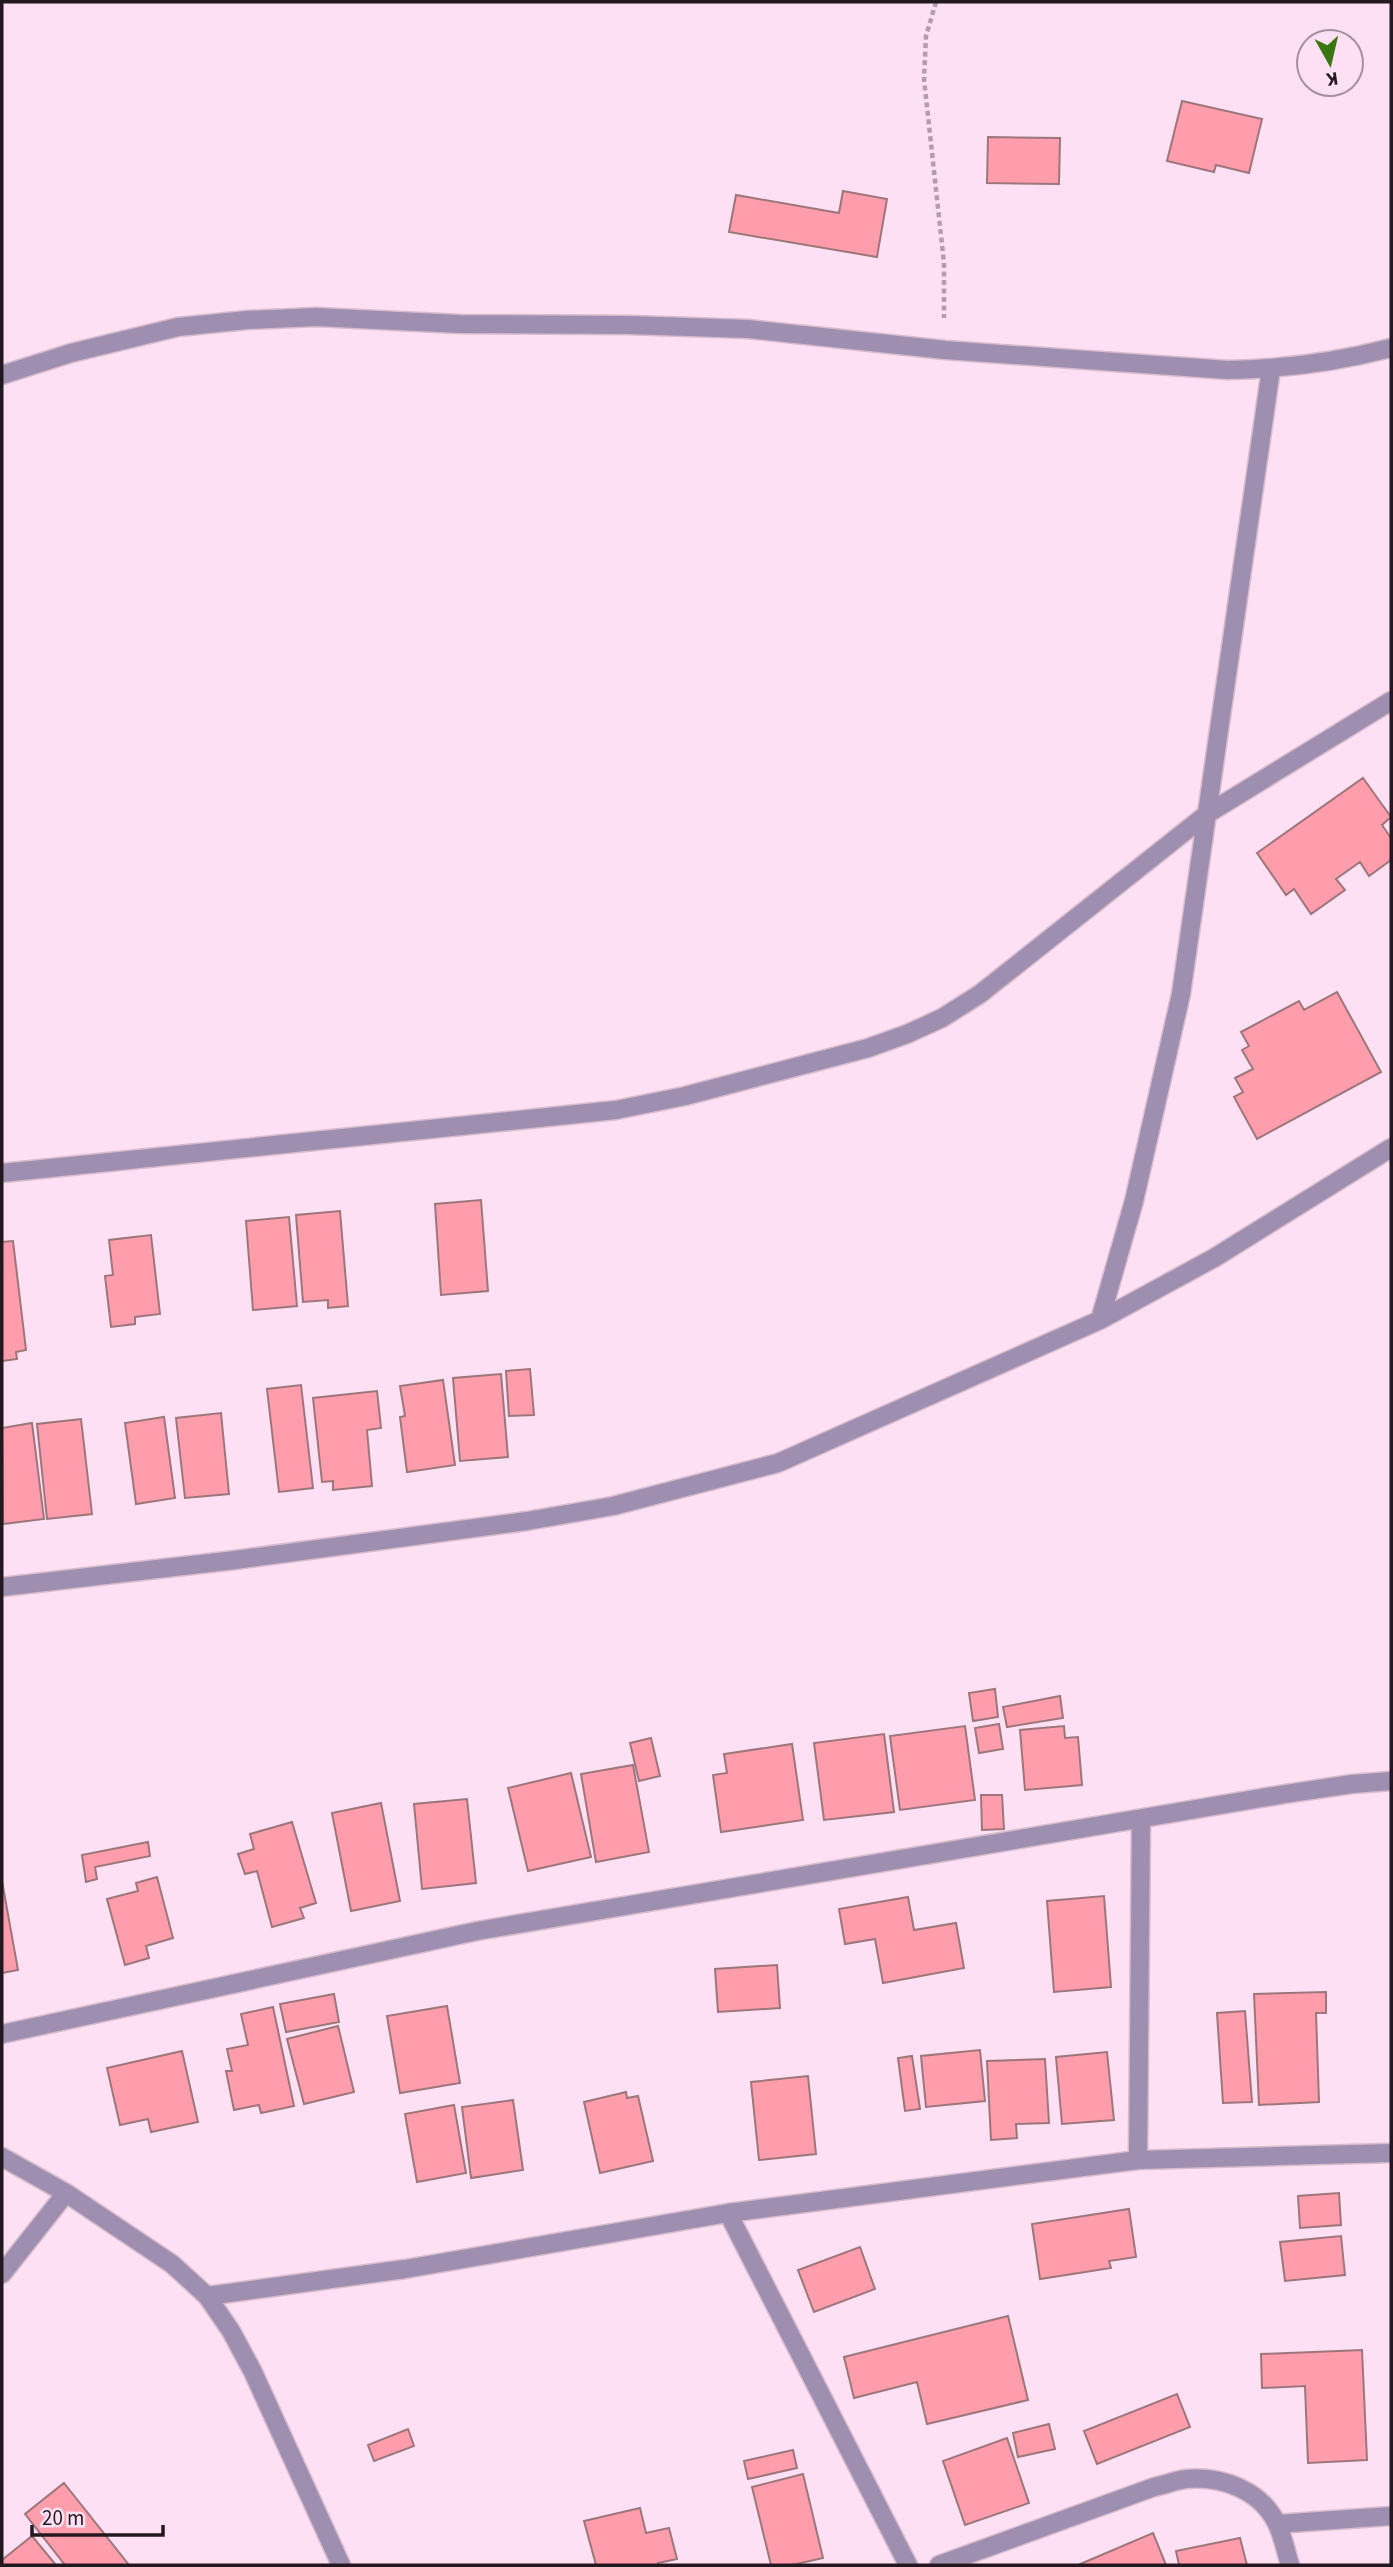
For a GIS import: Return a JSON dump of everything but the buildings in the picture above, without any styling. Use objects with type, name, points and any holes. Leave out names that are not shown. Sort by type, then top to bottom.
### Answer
[{"type":"street","points":[[2,375],[71,353],[178,327],[316,317],[460,324],[748,329],[945,350],[1227,370],[1327,363],[1391,348]]},
{"type":"street","points":[[1100,1320],[1135,1201],[1181,995],[1271,369]]},
{"type":"street","points":[[2,1173],[616,1110],[685,1096],[868,1048],[942,1018],[980,994],[1207,814],[1391,701]]},
{"type":"street","points":[[2,1587],[234,1560],[527,1521],[613,1506],[778,1463],[1100,1320],[1214,1258],[1391,1148]]},
{"type":"street","points":[[2,2034],[477,1931],[1338,1786],[1391,1781]]},
{"type":"street","points":[[1138,2160],[1141,1819]]},
{"type":"street","points":[[207,2296],[405,2269],[728,2213],[1138,2160],[1391,2152]]},
{"type":"street","points":[[2,2157],[66,2193],[173,2263],[207,2296],[231,2331],[253,2372],[341,2565]]},
{"type":"street","points":[[2,2274],[66,2193]]},
{"type":"street","points":[[728,2213],[908,2565]]},
{"type":"street","points":[[939,2565],[1154,2487],[1185,2479],[1219,2480],[1244,2489],[1264,2506],[1277,2524],[1290,2565]]},
{"type":"street","points":[[1277,2524],[1391,2516]]},
{"type":"path","points":[[936,2],[926,36],[924,79],[944,263],[945,350]]}]
